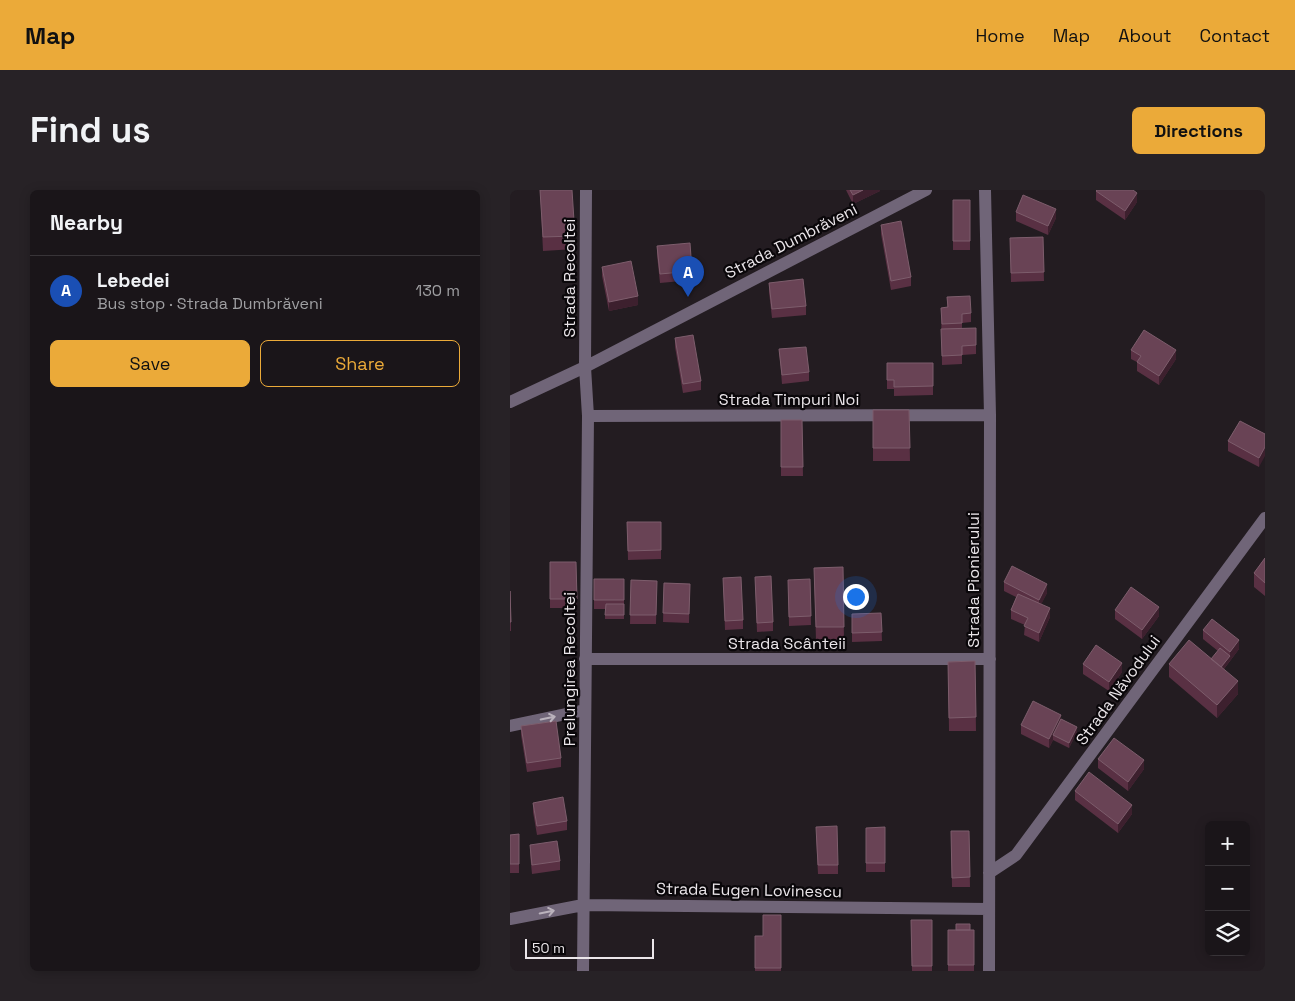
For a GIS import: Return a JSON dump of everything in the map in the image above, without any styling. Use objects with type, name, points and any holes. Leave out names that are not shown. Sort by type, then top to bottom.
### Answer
[{"type":"street","name":"Strada Recoltei","points":[[585,367],[586,190]]},
{"type":"street","name":"Strada Dumbrăveni","points":[[510,402],[585,367],[926,190]]},
{"type":"street","name":"Strada Pionierului","points":[[985,190],[990,414],[989,971]]},
{"type":"street","name":"Prelungirea Recoltei","points":[[583,971],[588,416],[585,367]]},
{"type":"street","name":"Strada Timpuri Noi","points":[[588,416],[990,414]]},
{"type":"street","name":"Strada Năvodului","points":[[989,872],[1016,855],[1265,518]]},
{"type":"street","name":"Strada Scânteii","points":[[585,659],[990,659]]},
{"type":"street","points":[[510,726],[585,710]]},
{"type":"street","name":"Strada Eugen Lovinescu","points":[[510,919],[583,905],[989,909]]},
{"type":"building","points":[[540,190],[572,190],[575,236],[543,237]]},
{"type":"building","points":[[850,190],[863,190],[853,195]]},
{"type":"building","points":[[1097,190],[1133,190],[1137,193],[1125,211]]},
{"type":"building","points":[[1023,195],[1056,209],[1048,226],[1016,212]]},
{"type":"building","points":[[953,200],[970,200],[970,241],[953,241]]},
{"type":"building","points":[[901,221],[911,277],[891,281],[881,225]]},
{"type":"building","points":[[1043,237],[1044,272],[1011,273],[1010,238]]},
{"type":"building","points":[[690,243],[692,271],[660,274],[657,246]]},
{"type":"building","points":[[631,261],[638,296],[609,302],[602,267]]},
{"type":"building","points":[[803,279],[806,306],[772,309],[769,283]]},
{"type":"building","points":[[970,296],[971,313],[962,314],[962,323],[942,324],[941,308],[948,307],[947,297]]},
{"type":"building","points":[[976,328],[976,345],[962,346],[962,355],[942,356],[941,329]]},
{"type":"building","points":[[1144,330],[1176,350],[1159,376],[1137,362],[1141,356],[1131,350]]},
{"type":"building","points":[[693,335],[701,381],[683,384],[675,338]]},
{"type":"building","points":[[806,347],[809,372],[782,375],[779,349]]},
{"type":"building","points":[[887,363],[933,363],[933,386],[894,387],[894,380],[887,380]]},
{"type":"building","points":[[873,410],[909,410],[910,448],[873,448]]},
{"type":"building","points":[[781,420],[802,420],[803,467],[781,467]]},
{"type":"building","points":[[1240,421],[1265,434],[1265,447],[1259,458],[1228,441]]},
{"type":"building","points":[[627,522],[661,522],[661,550],[628,551]]},
{"type":"building","points":[[1265,558],[1265,583],[1254,573]]},
{"type":"building","points":[[550,562],[576,562],[577,599],[550,599]]},
{"type":"building","points":[[1012,566],[1047,584],[1039,600],[1004,582]]},
{"type":"building","points":[[843,567],[844,627],[816,627],[814,568]]},
{"type":"building","points":[[771,576],[773,622],[757,623],[755,577]]},
{"type":"building","points":[[741,577],[743,620],[725,621],[723,578]]},
{"type":"building","points":[[594,579],[624,579],[624,600],[594,600]]},
{"type":"building","points":[[810,579],[811,616],[789,617],[788,580]]},
{"type":"building","points":[[631,580],[657,581],[656,615],[630,615]]},
{"type":"building","points":[[664,583],[690,584],[689,614],[663,613]]},
{"type":"building","points":[[1131,587],[1159,607],[1142,630],[1115,610]]},
{"type":"building","points":[[1018,594],[1050,608],[1039,633],[1024,626],[1028,618],[1011,610]]},
{"type":"building","points":[[606,604],[624,604],[624,615],[605,615]]},
{"type":"building","points":[[881,613],[882,632],[852,633],[852,614]]},
{"type":"building","points":[[1212,619],[1239,640],[1230,652],[1203,630]]},
{"type":"building","points":[[1189,640],[1238,681],[1217,705],[1169,664]]},
{"type":"building","points":[[1096,645],[1122,663],[1109,682],[1083,664]]},
{"type":"building","points":[[1220,648],[1230,656],[1221,667],[1211,659]]},
{"type":"building","points":[[975,661],[976,717],[949,718],[948,662]]},
{"type":"building","points":[[1033,701],[1061,715],[1049,739],[1021,725]]},
{"type":"building","points":[[1061,719],[1077,727],[1069,743],[1053,735]]},
{"type":"building","points":[[556,721],[561,758],[527,763],[521,726]]},
{"type":"building","points":[[1114,738],[1144,760],[1128,782],[1098,759]]},
{"type":"building","points":[[1089,772],[1132,805],[1118,824],[1075,791]]},
{"type":"building","points":[[563,797],[567,821],[537,826],[533,803]]},
{"type":"building","points":[[837,826],[838,865],[818,865],[816,827]]},
{"type":"building","points":[[885,827],[885,863],[866,863],[866,828]]},
{"type":"building","points":[[951,831],[969,831],[970,877],[952,878]]},
{"type":"building","points":[[519,834],[519,864],[510,864],[510,835]]},
{"type":"building","points":[[557,841],[560,861],[532,865],[530,845]]},
{"type":"building","points":[[763,915],[781,915],[781,968],[755,968],[755,936],[763,936]]},
{"type":"building","points":[[911,920],[932,920],[932,966],[912,966]]},
{"type":"building","points":[[956,924],[970,924],[970,930],[956,930]]},
{"type":"building","points":[[948,930],[974,930],[974,965],[948,965]]},
{"type":"place","name":"Lebedei","points":[[688,297]]}]
